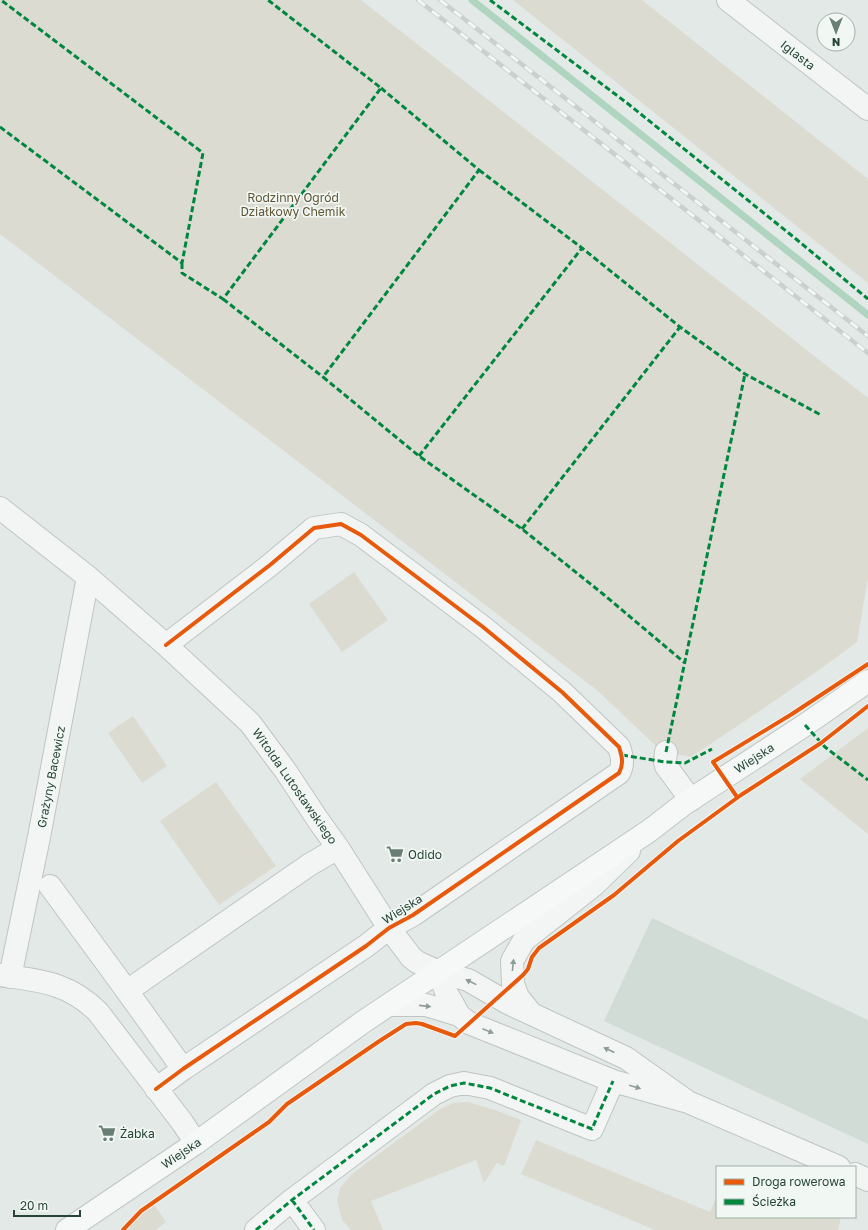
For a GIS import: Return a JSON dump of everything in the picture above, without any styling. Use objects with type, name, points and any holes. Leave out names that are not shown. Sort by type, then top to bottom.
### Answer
[{"type":"main road","name":"Wiejska","points":[[67,1230],[196,1143],[363,1022],[649,831],[691,800],[868,681]]},
{"type":"street","name":"Iglasta","points":[[728,0],[868,109]]},
{"type":"street","name":"Witolda Lutosławskiego","points":[[0,508],[88,577],[166,645],[250,723],[285,770],[390,928],[411,957],[417,962],[440,972],[468,980],[508,1003],[626,1058],[688,1102]]},
{"type":"street","name":"Wiejska","points":[[156,1089],[619,773],[622,764],[622,755],[619,747],[562,692],[483,627],[361,535],[341,524],[314,528],[270,565],[166,645]]},
{"type":"street","name":"Grażyny Bacewicz","points":[[5,976],[39,837],[88,577]]},
{"type":"street","points":[[666,752],[666,766],[691,800]]},
{"type":"street","points":[[530,1012],[518,997],[513,984],[512,961],[524,940],[594,885],[649,831]]},
{"type":"street","points":[[127,991],[309,865],[338,848]]},
{"type":"street","points":[[50,886],[183,1070]]},
{"type":"street","points":[[440,972],[446,992],[459,1015]]},
{"type":"street","points":[[5,976],[45,982],[77,994],[88,1003],[98,1012],[182,1122],[196,1143]]},
{"type":"street","points":[[389,1006],[426,1005],[459,1015],[469,1023],[480,1028],[613,1081],[688,1102],[836,1166]]},
{"type":"street","points":[[256,1230],[292,1200],[434,1094],[450,1086],[464,1083],[490,1088],[592,1129],[613,1081]]},
{"type":"street","points":[[856,1174],[868,1180]]},
{"type":"street","points":[[292,1200],[314,1230]]},
{"type":"shaded area","points":[[652,918],[868,1020],[868,1144],[604,1021]]},
{"type":"green space","name":"Rodzinny Ogród Działkowy Chemik","points":[[0,0],[361,0],[868,398],[868,578],[857,642],[796,686],[691,757],[666,752],[657,747],[598,691],[0,234]]},
{"type":"green space","points":[[513,0],[642,0],[868,179],[868,283]]},
{"type":"green space","points":[[354,572],[388,620],[342,652],[309,604]]},
{"type":"green space","points":[[133,716],[167,766],[142,783],[108,733]]},
{"type":"green space","points":[[868,728],[868,834],[800,779]]},
{"type":"green space","points":[[216,782],[276,866],[219,905],[160,821]]},
{"type":"green space","points":[[468,1102],[521,1120],[504,1166],[497,1163],[484,1183],[476,1160],[371,1201],[383,1230],[351,1230],[342,1220],[337,1201],[340,1188],[353,1173],[440,1109],[453,1103]]},
{"type":"green space","points":[[536,1140],[710,1212],[716,1198],[716,1218],[841,1218],[838,1230],[655,1230],[521,1174]]},
{"type":"green space","points":[[153,1203],[166,1222],[156,1230],[123,1230],[141,1211]]},
{"type":"waterway","points":[[472,0],[868,315]]},
{"type":"railway","points":[[418,0],[868,353]]},
{"type":"railway","points":[[440,0],[868,336]]},
{"type":"marked path","points":[[0,127],[182,263],[203,153],[1,0]]},
{"type":"marked path","points":[[182,263],[182,273],[223,299],[381,88],[268,0]]},
{"type":"marked path","points":[[490,0],[627,103],[868,299]]},
{"type":"marked path","points":[[381,88],[479,170],[323,377],[419,456],[522,529],[603,594],[685,663]]},
{"type":"marked path","points":[[479,170],[582,248],[680,327],[745,374],[821,415]]},
{"type":"marked path","points":[[419,456],[582,248]]},
{"type":"marked path","points":[[223,299],[323,377]]},
{"type":"marked path","points":[[522,529],[680,327]]},
{"type":"marked path","points":[[666,752],[745,374]]},
{"type":"marked path","points":[[805,725],[825,747],[868,780]]},
{"type":"marked path","points":[[622,755],[665,762],[685,763],[712,749]]},
{"type":"marked path","points":[[256,1230],[292,1200],[434,1094],[450,1086],[464,1083],[490,1088],[592,1129],[613,1081]]},
{"type":"marked path","points":[[292,1200],[314,1230]]},
{"type":"cycle path","points":[[156,1089],[183,1069],[366,946],[389,928],[413,915],[619,773],[622,763],[619,747],[562,692],[483,627],[361,535],[341,524],[314,528],[270,565],[166,645]]},
{"type":"cycle path","points":[[737,797],[713,762],[792,714],[868,664]]},
{"type":"cycle path","points":[[123,1230],[141,1211],[269,1122],[287,1104],[406,1024],[422,1024],[455,1036],[523,975],[528,969],[532,957],[539,948],[614,895],[678,841],[741,795],[821,743],[868,706]]},
{"type":"place","name":"Odido","points":[[395,854]]},
{"type":"place","name":"Żabka","points":[[107,1133]]}]
